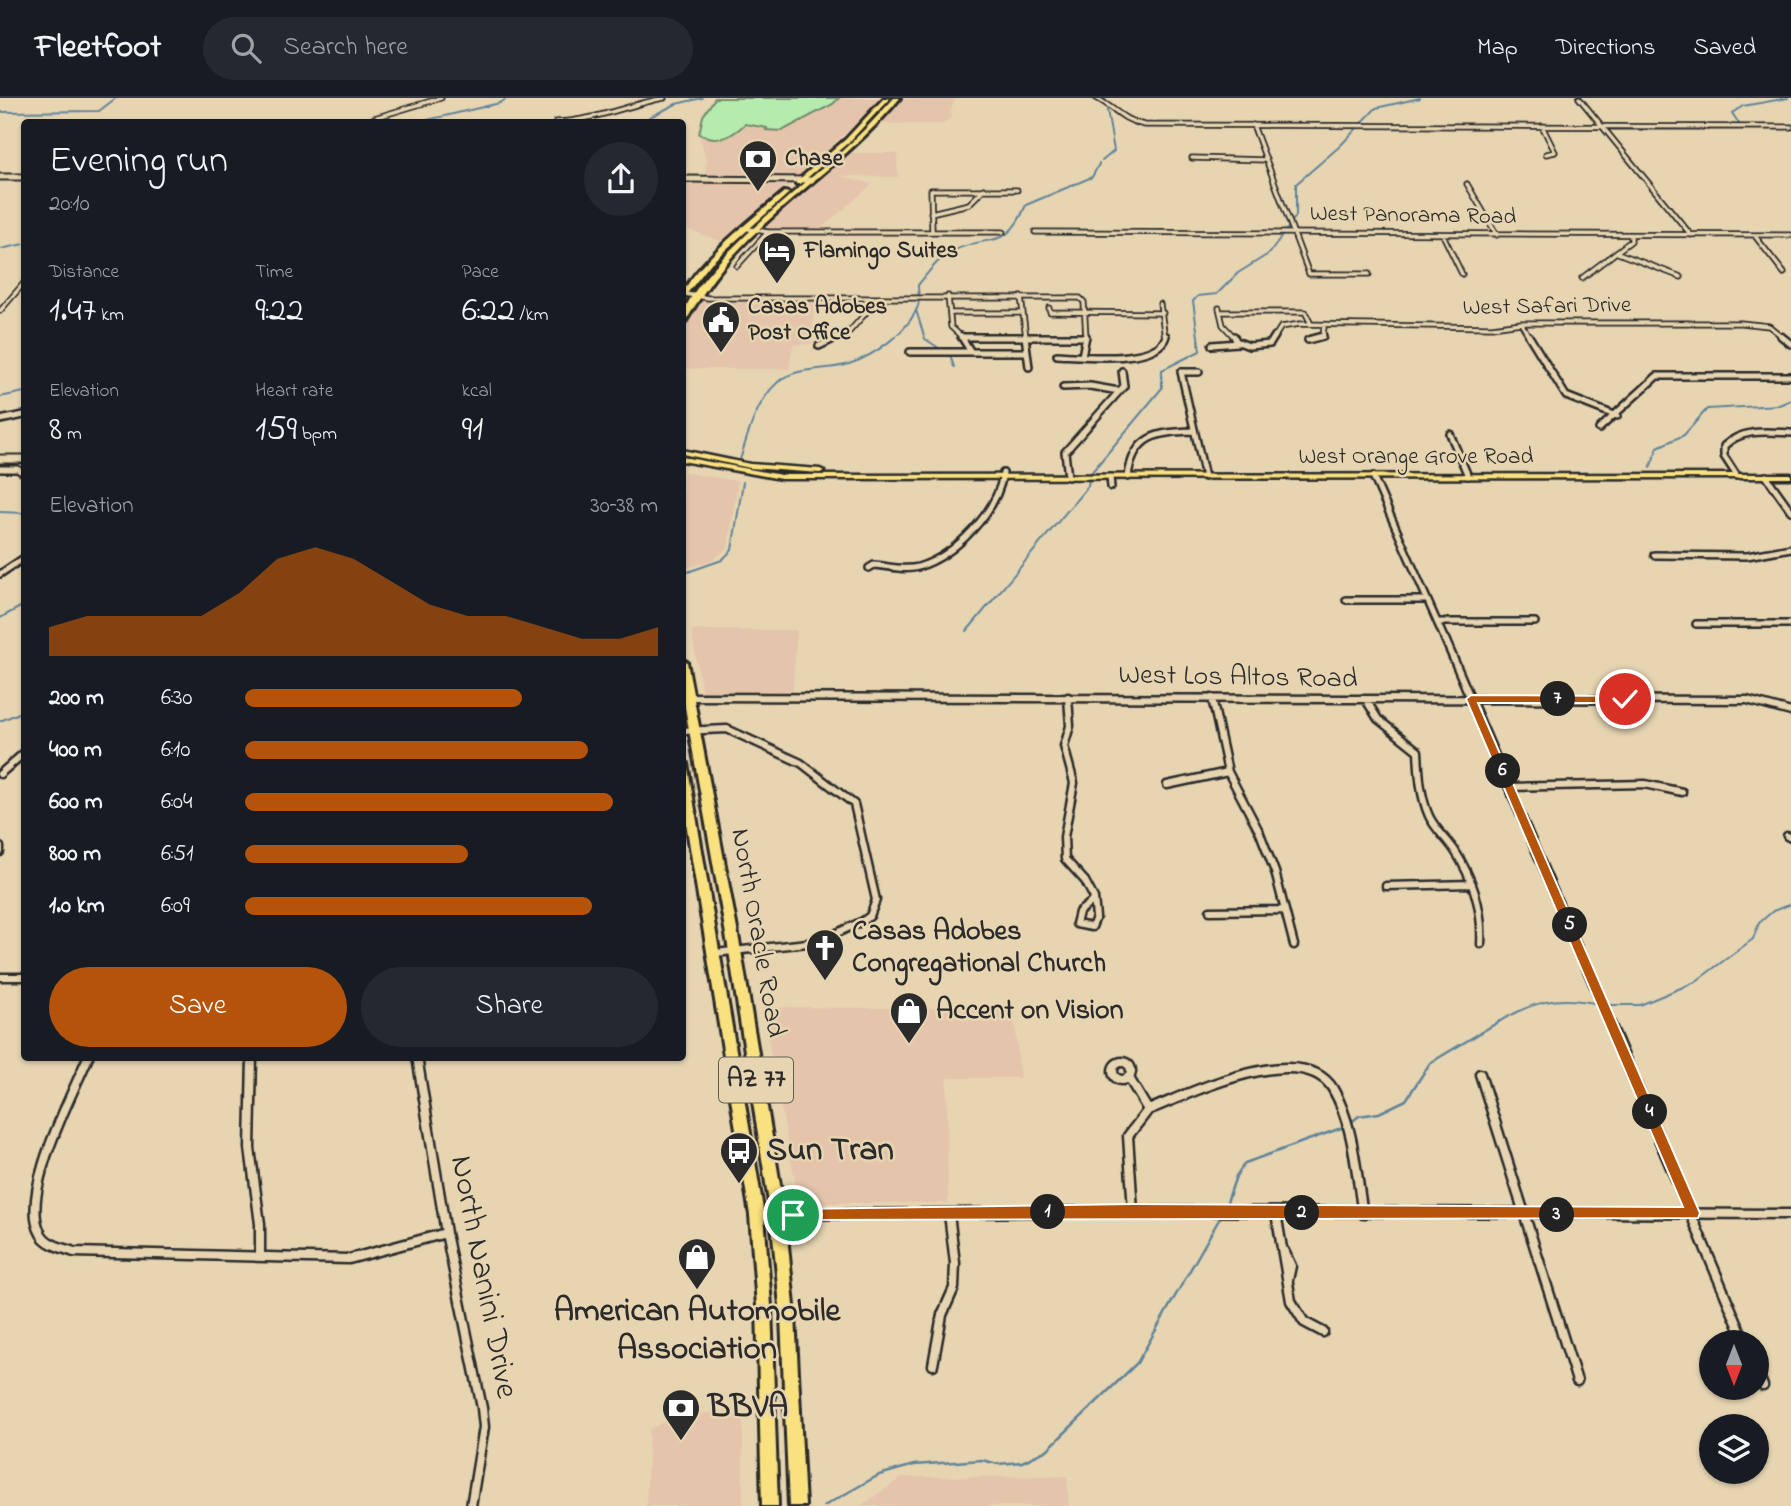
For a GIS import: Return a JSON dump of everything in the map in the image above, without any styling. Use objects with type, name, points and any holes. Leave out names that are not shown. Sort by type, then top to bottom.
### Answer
[{"type":"highway","points":[[686,293],[709,262],[743,229],[850,138],[887,98]]},
{"type":"highway","points":[[686,314],[696,296],[753,231],[859,139],[897,98]]},
{"type":"highway","points":[[850,138],[859,139]]},
{"type":"highway","name":"North Oracle Road","points":[[686,697],[695,729],[735,951],[778,1215],[788,1316],[797,1506]]},
{"type":"highway","name":"North Oracle Road","points":[[686,786],[757,1215],[764,1306],[770,1506]]},
{"type":"main road","name":"West Orange Grove Road","points":[[686,453],[784,470],[1068,477],[1111,482],[1128,477],[1791,476]]},
{"type":"main road","points":[[0,459],[21,459]]},
{"type":"main road","name":"West Orange Grove Road","points":[[686,460],[781,477],[1004,475]]},
{"type":"street","points":[[379,119],[441,98]]},
{"type":"street","points":[[587,119],[623,106],[664,98]]},
{"type":"street","points":[[1096,98],[1111,105],[1120,118],[1130,123],[1791,127]]},
{"type":"street","points":[[1579,98],[1691,235]]},
{"type":"street","points":[[1253,125],[1309,274],[1369,274]]},
{"type":"street","points":[[1542,126],[1555,149],[1553,154],[1546,155]]},
{"type":"street","points":[[1192,158],[1266,160]]},
{"type":"street","points":[[0,177],[21,177]]},
{"type":"street","points":[[686,179],[812,180]]},
{"type":"street","points":[[1467,184],[1497,235]]},
{"type":"street","points":[[932,231],[931,189],[1017,190]]},
{"type":"street","points":[[931,213],[954,210],[979,197],[984,189]]},
{"type":"street","points":[[743,229],[768,232],[1003,232]]},
{"type":"street","points":[[737,266],[768,232]]},
{"type":"street","name":"West Panorama Road","points":[[1035,232],[1791,235]]},
{"type":"street","points":[[1443,234],[1462,274]]},
{"type":"street","points":[[1583,278],[1618,253],[1631,241],[1630,236]]},
{"type":"street","points":[[1755,236],[1784,273]]},
{"type":"street","points":[[1618,253],[1681,277]]},
{"type":"street","points":[[0,311],[21,286]]},
{"type":"street","points":[[686,296],[1080,298],[1084,302],[1086,337],[1082,356]]},
{"type":"street","points":[[948,296],[951,327],[965,340],[971,352]]},
{"type":"street","points":[[1021,297],[1029,367]]},
{"type":"street","points":[[819,346],[849,332],[871,307],[871,298]]},
{"type":"street","points":[[1057,355],[1130,356],[1158,348],[1165,341],[1160,304]]},
{"type":"street","points":[[1049,308],[1050,313],[1163,313]]},
{"type":"street","points":[[1238,342],[1223,325],[1220,310],[1305,312],[1311,324]]},
{"type":"street","points":[[951,313],[1022,313]]},
{"type":"street","points":[[1521,323],[1566,396],[1585,406],[1617,416]]},
{"type":"street","name":"West Safari Drive","points":[[1212,345],[1238,342],[1270,344],[1280,327],[1311,324],[1492,327],[1521,323],[1741,323],[1769,326],[1791,344]]},
{"type":"street","points":[[1308,340],[1323,337],[1324,326]]},
{"type":"street","points":[[961,337],[1086,337]]},
{"type":"street","points":[[910,352],[1027,352]]},
{"type":"street","points":[[1068,477],[1066,452],[1124,386],[1122,371]]},
{"type":"street","points":[[1199,372],[1181,372],[1205,477]]},
{"type":"street","points":[[1599,429],[1617,416],[1644,384],[1657,376],[1791,376]]},
{"type":"street","points":[[1062,387],[1090,386],[1119,391]]},
{"type":"street","points":[[0,420],[21,417]]},
{"type":"street","points":[[1128,477],[1129,464],[1135,452],[1153,434],[1194,431]]},
{"type":"street","points":[[1737,476],[1724,456],[1724,446],[1731,438],[1752,432],[1791,433]]},
{"type":"street","points":[[1450,434],[1468,475]]},
{"type":"street","points":[[0,469],[21,471]]},
{"type":"street","points":[[869,568],[874,565],[918,567],[966,537],[999,489],[1004,475]]},
{"type":"street","points":[[1766,476],[1791,511]]},
{"type":"street","points":[[1373,477],[1426,600],[1440,622],[1693,1213],[1740,1330]]},
{"type":"street","points":[[1654,555],[1747,556],[1791,548]]},
{"type":"street","points":[[0,574],[21,560]]},
{"type":"street","points":[[1346,600],[1426,600]]},
{"type":"street","points":[[1440,622],[1535,622]]},
{"type":"street","points":[[1696,624],[1791,624]]},
{"type":"street","name":"West Los Altos Road","points":[[686,697],[1747,700],[1791,712]]},
{"type":"street","points":[[1068,697],[1070,726],[1064,746],[1074,783],[1064,837],[1065,859],[1090,885],[1094,900]]},
{"type":"street","points":[[1212,698],[1228,772],[1260,834],[1275,872],[1294,945]]},
{"type":"street","points":[[1366,700],[1378,719],[1418,751],[1420,784],[1429,817],[1455,852],[1472,884],[1483,928],[1481,944]]},
{"type":"street","points":[[686,730],[727,729],[801,763],[854,804],[859,816],[876,900],[870,916],[863,921],[817,942],[715,953]]},
{"type":"street","points":[[0,774],[21,756]]},
{"type":"street","points":[[1167,785],[1228,772]]},
{"type":"street","points":[[1510,787],[1645,784],[1682,792]]},
{"type":"street","points":[[0,847],[0,852]]},
{"type":"street","points":[[1386,886],[1472,884]]},
{"type":"street","points":[[1210,911],[1283,909]]},
{"type":"street","points":[[0,977],[21,977]]},
{"type":"street","points":[[86,1061],[40,1178],[34,1209],[39,1233],[54,1245],[74,1251],[260,1254],[349,1259],[391,1250],[446,1233]]},
{"type":"street","points":[[252,1061],[249,1112],[251,1167],[263,1233],[260,1254]]},
{"type":"street","name":"North Nanini Drive","points":[[419,1061],[446,1233],[468,1332],[484,1427],[471,1506]]},
{"type":"street","points":[[1133,1211],[1128,1136],[1148,1110],[1203,1089],[1294,1066],[1312,1070],[1333,1088],[1346,1126],[1363,1214]]},
{"type":"street","points":[[1480,1074],[1577,1381]]},
{"type":"street","points":[[1129,1078],[1148,1110]]},
{"type":"street","points":[[757,1215],[1133,1211],[1523,1215],[1791,1214]]},
{"type":"street","points":[[1276,1213],[1283,1250],[1281,1266],[1292,1300],[1304,1322],[1324,1332]]},
{"type":"street","points":[[933,1365],[942,1315],[954,1288],[955,1263],[949,1214]]},
{"type":"shaded area","points":[[839,98],[882,98],[799,178],[707,178],[707,162],[699,134],[714,139],[735,134],[745,124],[768,128],[767,131],[782,131],[833,104]]},
{"type":"shaded area","points":[[903,98],[956,98],[949,114],[953,115],[944,124],[881,124]]},
{"type":"shaded area","points":[[850,153],[897,153],[898,177],[839,176],[873,184],[819,230],[760,230]]},
{"type":"shaded area","points":[[686,180],[791,183],[723,242],[686,229]]},
{"type":"shaded area","points":[[699,301],[815,301],[811,344],[793,345],[789,369],[686,369],[686,326]]},
{"type":"shaded area","points":[[686,472],[738,481],[728,548],[712,561],[686,568]]},
{"type":"shaded area","points":[[691,630],[797,630],[792,699],[703,699]]},
{"type":"shaded area","points":[[762,1007],[1014,1009],[1020,1078],[947,1078],[948,1203],[799,1203]]},
{"type":"shaded area","points":[[743,1411],[743,1506],[646,1506],[649,1429],[682,1414]]},
{"type":"shaded area","points":[[1067,1476],[1069,1506],[860,1506],[903,1477]]},
{"type":"green space","points":[[715,98],[839,98],[833,104],[782,131],[745,124],[729,136],[713,138],[699,134],[703,116]]},
{"type":"waterway","points":[[0,112],[99,111],[116,98]]},
{"type":"waterway","points":[[432,119],[500,103],[508,98]]},
{"type":"waterway","points":[[646,119],[676,104],[702,98]]},
{"type":"waterway","points":[[1102,161],[1114,151],[1105,98]]},
{"type":"waterway","points":[[1091,473],[1162,388],[1162,370],[1200,351],[1193,301],[1198,296],[1217,294],[1238,273],[1270,253],[1296,216],[1296,184],[1340,146],[1376,108],[1420,98]]},
{"type":"waterway","points":[[1740,125],[1732,113],[1743,106],[1788,98]]},
{"type":"waterway","points":[[740,460],[758,409],[777,383],[802,371],[849,364],[879,349],[907,324],[919,304],[918,285],[943,258],[966,246],[1004,236],[1012,230],[1026,205],[1092,177],[1099,164]]},
{"type":"waterway","points":[[0,249],[21,245]]},
{"type":"waterway","points":[[916,310],[925,339],[942,350]]},
{"type":"waterway","points":[[950,355],[954,367]]},
{"type":"waterway","points":[[0,397],[21,393]]},
{"type":"waterway","points":[[1650,468],[1658,447],[1684,435],[1707,409],[1779,405],[1791,400]]},
{"type":"waterway","points":[[967,631],[1088,486],[1089,480]]},
{"type":"waterway","points":[[686,573],[722,560],[732,550],[743,482]]},
{"type":"waterway","points":[[0,512],[21,513]]},
{"type":"waterway","points":[[0,618],[21,607]]},
{"type":"waterway","points":[[0,721],[21,712]]},
{"type":"waterway","points":[[1605,1005],[1640,1005],[1695,982],[1753,939],[1759,923],[1773,911],[1791,904]]},
{"type":"waterway","points":[[1497,1023],[1522,1009],[1546,1002],[1570,1000],[1599,1004]]},
{"type":"waterway","points":[[1349,1124],[1359,1116],[1379,1113],[1406,1100],[1430,1063],[1500,1021]]},
{"type":"waterway","points":[[1225,1208],[1236,1176],[1245,1163],[1344,1127]]},
{"type":"waterway","points":[[824,1506],[879,1475],[914,1465],[982,1460],[998,1464],[1022,1462],[1047,1450],[1137,1363],[1221,1216]]},
{"type":"place","name":"Chase","points":[[758,193]]},
{"type":"place","name":"Flamingo Suites","points":[[777,285]]},
{"type":"place","name":"Casas Adobes Post Office","points":[[721,354]]},
{"type":"place","name":"Casas Adobes Congregational Church","points":[[825,982]]},
{"type":"place","name":"Accent on Vision","points":[[909,1045]]},
{"type":"place","name":"Sun Tran","points":[[739,1185]]},
{"type":"place","name":"American Automobile Association","points":[[697,1291]]},
{"type":"place","name":"BBVA","points":[[681,1442]]},
{"type":"route","points":[[793,1215],[1133,1211],[1523,1215],[1693,1213],[1471,699],[1625,699]]}]
